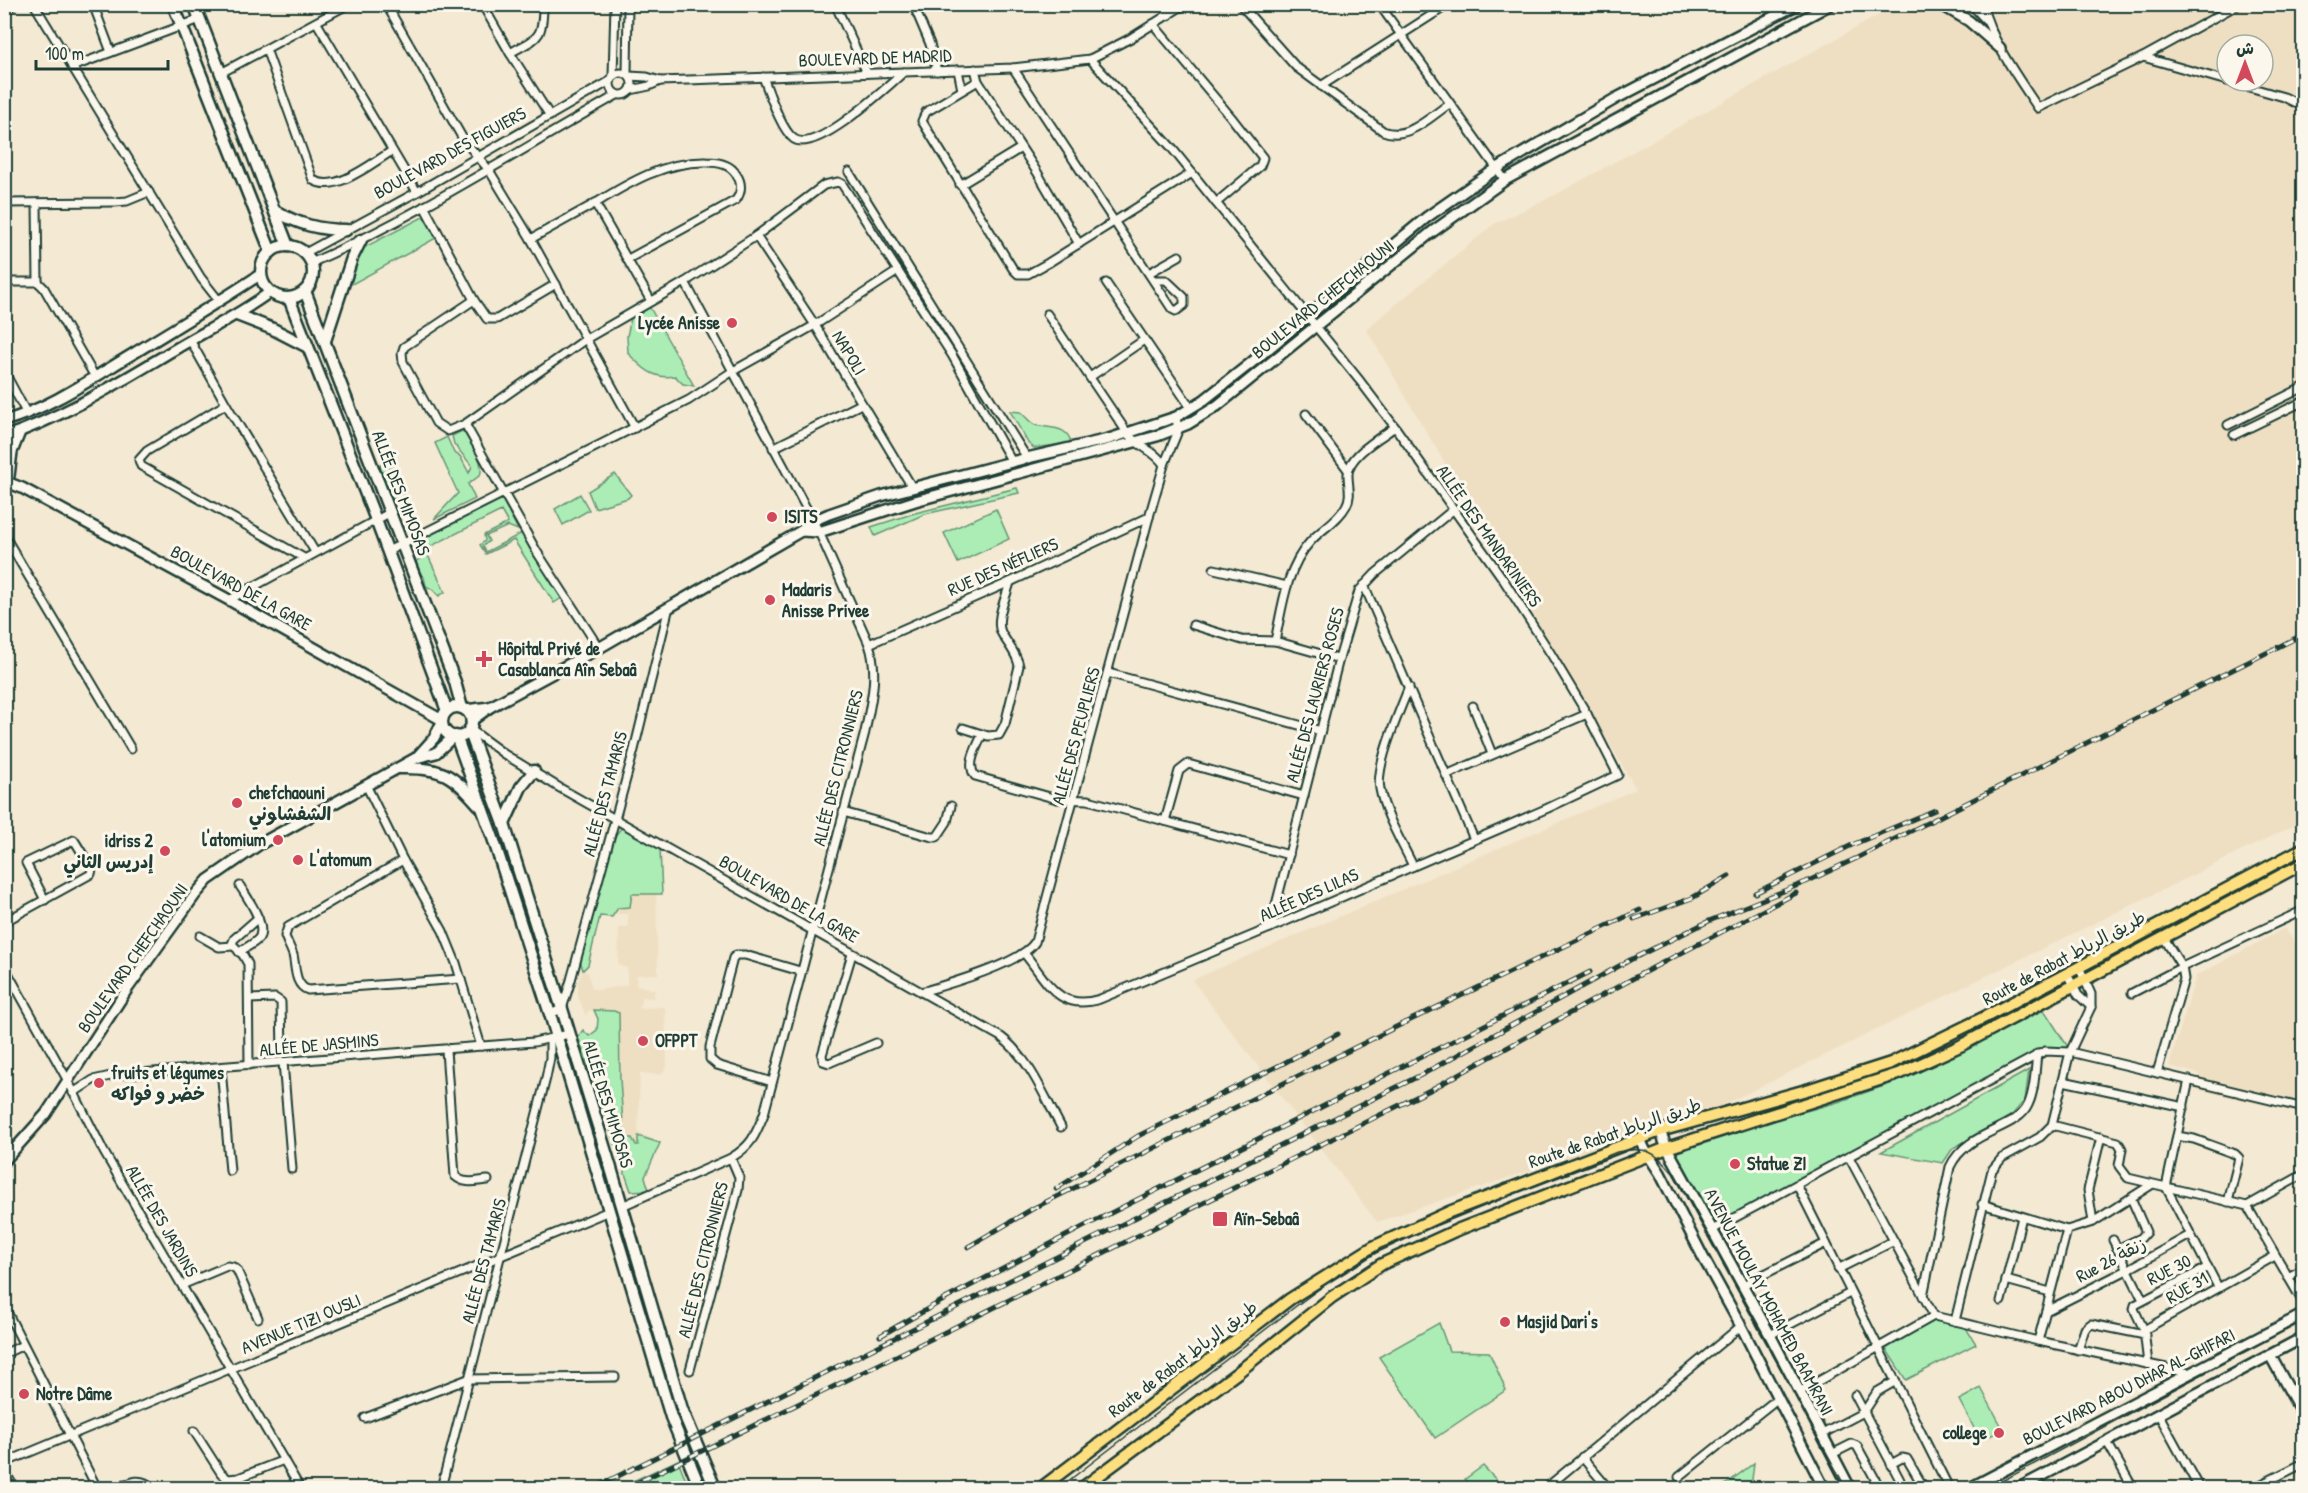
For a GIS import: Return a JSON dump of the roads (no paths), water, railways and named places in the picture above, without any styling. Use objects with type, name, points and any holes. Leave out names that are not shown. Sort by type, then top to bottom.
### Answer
[{"type":"main road","points":[[173,4],[271,252]]},
{"type":"main road","points":[[194,4],[288,246],[308,258],[313,278],[305,291],[289,298],[282,298],[270,292],[262,281],[261,274],[262,266],[271,252],[288,246]]},
{"type":"main road","points":[[275,211],[292,221],[306,225],[327,230],[346,230]]},
{"type":"main road","points":[[325,340],[352,258],[361,240]]},
{"type":"main road","name":"ALLÉE DES MIMOSAS","points":[[305,291],[391,512],[464,709]]},
{"type":"main road","name":"ALLÉE DES MIMOSAS","points":[[289,298],[388,551],[443,718]]},
{"type":"main road","points":[[237,315],[273,329],[306,346]]},
{"type":"main road","points":[[454,707],[464,709],[470,727],[464,735],[455,736],[446,732],[443,718],[454,707]]},
{"type":"main road","name":"ALLÉE DES MIMOSAS","points":[[470,727],[504,824],[562,1010],[681,1409],[716,1488]]},
{"type":"main road","name":"ALLÉE DES MIMOSAS","points":[[455,736],[483,810],[550,1014],[554,1039],[671,1417],[700,1488]]},
{"type":"main road","points":[[400,768],[423,768],[447,774],[460,783],[483,810]]},
{"type":"main road","points":[[504,824],[518,793],[534,771]]},
{"type":"main road","name":"Route de Rabat طريق الرباط","points":[[1041,1488],[1290,1299],[1373,1247],[1449,1212],[1660,1131],[1810,1089],[1891,1063],[1971,1025],[2304,848]]},
{"type":"main road","name":"Route de Rabat طريق الرباط","points":[[1082,1488],[1237,1373],[1332,1297],[1382,1264],[1457,1230],[1666,1148],[1901,1073],[1960,1046],[2304,863]]},
{"type":"main road","points":[[2158,927],[2164,938]]},
{"type":"street","points":[[4,10],[15,4]]},
{"type":"street","points":[[34,4],[201,278],[219,301]]},
{"type":"street","points":[[93,4],[111,52]]},
{"type":"street","points":[[221,73],[349,4]]},
{"type":"street","points":[[386,4],[456,127],[469,147],[489,170],[531,239],[635,428]]},
{"type":"street","points":[[482,4],[550,116]]},
{"type":"street","points":[[510,53],[540,34],[543,4]]},
{"type":"street","points":[[615,4],[611,89],[617,95],[625,95],[631,90],[633,83],[628,75],[628,4]]},
{"type":"street","points":[[836,4],[867,73]]},
{"type":"street","points":[[913,4],[930,44],[937,70]]},
{"type":"street","points":[[1164,4],[1168,15]]},
{"type":"street","name":"BOULEVARD DE MADRID","points":[[628,75],[660,81],[1013,68],[1090,58],[1113,48],[1185,4]]},
{"type":"street","points":[[1240,4],[1296,67],[1383,131],[1394,134],[1403,133],[1449,104]]},
{"type":"street","points":[[1379,4],[1505,180]]},
{"type":"street","points":[[1321,86],[1449,4]]},
{"type":"street","name":"BOULEVARD CHEFCHAOUNI","points":[[470,727],[490,707],[599,648],[801,531],[813,521],[864,501],[912,487],[1128,434],[1176,417],[1251,363],[1427,217],[1496,169],[1615,99],[1798,4]]},
{"type":"street","name":"BOULEVARD CHEFCHAOUNI","points":[[801,531],[819,532],[915,501],[1179,429],[1205,415],[1432,232],[1505,180],[1831,4]]},
{"type":"street","points":[[1940,4],[1969,21],[2000,48]]},
{"type":"street","points":[[1971,4],[1986,21],[2018,80],[2038,108],[2143,57],[2240,4]]},
{"type":"street","points":[[1982,4],[1986,21]]},
{"type":"street","points":[[72,67],[200,19]]},
{"type":"street","points":[[317,22],[417,192]]},
{"type":"street","points":[[1153,24],[1263,158],[1260,166],[1216,203]]},
{"type":"street","points":[[266,49],[313,180],[322,184],[336,183],[392,151]]},
{"type":"street","points":[[2143,57],[2215,77]]},
{"type":"street","points":[[1090,58],[1128,98],[1192,173],[1315,327]]},
{"type":"street","points":[[1013,68],[1172,309],[1176,311],[1184,305],[1184,297],[1166,280],[1154,280]]},
{"type":"street","points":[[975,69],[978,81],[1078,244]]},
{"type":"street","points":[[958,70],[962,90]]},
{"type":"street","points":[[763,77],[788,134],[799,142],[806,142],[846,120],[904,72]]},
{"type":"street","points":[[611,79],[619,73],[628,75]]},
{"type":"street","name":"BOULEVARD DES FIGUIERS","points":[[308,258],[346,230],[417,192],[611,79]]},
{"type":"street","name":"BOULEVARD DE MADRID","points":[[631,90],[650,86],[660,81]]},
{"type":"street","points":[[978,81],[926,112],[922,121],[960,185],[1018,274],[1031,272],[1192,173]]},
{"type":"street","points":[[2270,93],[2304,107]]},
{"type":"street","name":"BOULEVARD DES FIGUIERS","points":[[308,258],[361,240],[489,170],[617,95]]},
{"type":"street","points":[[960,185],[1021,148]]},
{"type":"street","points":[[531,239],[635,180],[680,164],[717,163],[725,165],[736,173],[741,185],[736,200],[628,259]]},
{"type":"street","points":[[849,172],[1027,458]]},
{"type":"street","points":[[474,300],[404,347],[402,353],[403,362],[436,423],[448,431],[465,424],[586,339],[685,282],[756,236],[824,185],[842,183],[952,355],[1012,462]]},
{"type":"street","points":[[4,203],[115,202],[128,201],[149,192]]},
{"type":"street","points":[[37,203],[38,282],[44,288],[95,377]]},
{"type":"street","points":[[595,203],[651,301]]},
{"type":"street","points":[[424,206],[484,317],[493,320],[556,284]]},
{"type":"street","name":"NAPOLI","points":[[756,236],[815,325],[912,487]]},
{"type":"street","points":[[1149,273],[1179,256]]},
{"type":"street","points":[[388,551],[689,400],[733,371],[815,325],[898,271]]},
{"type":"street","points":[[4,421],[27,414],[95,377],[261,274]]},
{"type":"street","points":[[4,282],[38,282]]},
{"type":"street","name":"ALLÉE DES CITRONNIERS","points":[[685,282],[819,532],[869,644],[874,667],[873,691],[866,732],[761,1122],[746,1149],[731,1158],[740,1184],[690,1370]]},
{"type":"street","points":[[1106,284],[1191,408]]},
{"type":"street","points":[[4,437],[64,412],[237,315],[270,292]]},
{"type":"street","points":[[1047,314],[1128,434],[1135,442],[1152,451],[1164,465]]},
{"type":"street","name":"ALLÉE DES MANDARINIERS","points":[[1315,327],[1395,427],[1509,589],[1587,714],[1618,775]]},
{"type":"street","points":[[190,340],[315,552]]},
{"type":"street","points":[[1090,377],[1144,340]]},
{"type":"street","points":[[4,371],[27,414]]},
{"type":"street","points":[[2228,425],[2304,387]]},
{"type":"street","points":[[2234,435],[2304,401]]},
{"type":"street","points":[[226,404],[147,451],[138,460],[141,466],[304,558]]},
{"type":"street","points":[[773,448],[861,404]]},
{"type":"street","points":[[1275,641],[1287,586],[1304,550],[1347,505],[1350,493],[1348,470],[1306,414]]},
{"type":"street","points":[[1176,417],[1179,429]]},
{"type":"street","points":[[465,424],[543,563],[599,648]]},
{"type":"street","points":[[1348,470],[1356,456],[1395,427]]},
{"type":"street","name":"ALLÉE DES PEUPLIERS","points":[[1024,953],[1033,946],[1039,934],[1149,517],[1164,465],[1179,429]]},
{"type":"street","points":[[6,477],[20,432]]},
{"type":"street","name":"BOULEVARD DE LA GARE","points":[[6,477],[22,488],[443,718]]},
{"type":"street","name":"ALLÉE DES LAURIERS ROSES","points":[[1270,928],[1357,597],[1364,585],[1454,509]]},
{"type":"street","points":[[229,600],[391,512]]},
{"type":"street","name":"RUE DES NÉFLIERS","points":[[869,644],[1149,517]]},
{"type":"street","points":[[4,535],[131,749]]},
{"type":"street","points":[[1214,569],[1287,586]]},
{"type":"street","points":[[963,729],[992,736],[1001,732],[1018,670],[1018,659],[1000,628],[1001,614],[1010,582]]},
{"type":"street","points":[[1364,585],[1474,839]]},
{"type":"street","name":"ALLÉE DES TAMARIS","points":[[562,1010],[615,818],[669,607]]},
{"type":"street","points":[[1193,625],[1242,640],[1275,641],[1339,659]]},
{"type":"street","points":[[1108,673],[1321,731]]},
{"type":"street","points":[[1408,687],[1394,725],[1379,779],[1383,800],[1413,866]]},
{"type":"street","points":[[1473,706],[1492,754]]},
{"type":"street","name":"BOULEVARD CHEFCHAOUNI","points":[[464,709],[490,707]]},
{"type":"street","points":[[1446,775],[1587,714]]},
{"type":"street","name":"BOULEVARD CHEFCHAOUNI","points":[[4,1161],[46,1114],[128,988],[208,880],[260,843],[416,758],[434,738],[443,718]]},
{"type":"street","name":"BOULEVARD DE LA GARE","points":[[470,727],[504,754],[1009,1043],[1028,1068],[1060,1127]]},
{"type":"street","points":[[982,735],[971,766],[975,776],[1057,799],[1088,800],[1290,855]]},
{"type":"street","name":"BOULEVARD CHEFCHAOUNI","points":[[416,758],[436,753],[455,736]]},
{"type":"street","points":[[1166,821],[1179,771],[1188,764],[1304,796]]},
{"type":"street","name":"ALLÉE DES LILAS","points":[[1024,953],[1061,996],[1072,1002],[1088,1003],[1270,928],[1548,808],[1618,775]]},
{"type":"street","points":[[366,785],[403,860],[443,931],[461,979],[481,1046]]},
{"type":"street","points":[[843,812],[937,837],[943,830],[951,806]]},
{"type":"street","points":[[4,922],[45,900],[93,872],[74,840],[26,863],[45,900]]},
{"type":"street","points":[[403,860],[288,927],[285,936],[298,981],[303,988],[308,990],[461,979]]},
{"type":"street","points":[[200,936],[219,947],[236,949],[256,941],[260,936],[261,926],[258,918],[240,886]]},
{"type":"street","points":[[2132,993],[2182,967],[2303,911]]},
{"type":"street","points":[[249,1065],[248,964],[236,949],[234,939],[258,918]]},
{"type":"street","points":[[2157,1072],[2184,979],[2182,967],[2164,938]]},
{"type":"street","points":[[921,992],[953,983],[1024,953]]},
{"type":"street","points":[[852,954],[822,1055],[823,1061],[829,1063],[876,1043]]},
{"type":"street","points":[[772,1082],[717,1065],[710,1059],[710,1047],[733,958],[736,955],[746,955],[800,971]]},
{"type":"street","points":[[1955,1321],[1992,1170],[1996,1163],[2040,1137],[2052,1125],[2070,1052],[2091,1007],[2091,994],[2079,967]]},
{"type":"street","name":"ALLÉE DES JARDINS","points":[[6,971],[68,1081],[104,1152],[300,1488]]},
{"type":"street","points":[[2067,974],[2081,999],[2091,1007]]},
{"type":"street","points":[[249,999],[275,998],[281,1002],[282,1053]]},
{"type":"street","points":[[550,1014],[562,1010]]},
{"type":"street","name":"ALLÉE DE JASMINS","points":[[74,1093],[93,1080],[115,1075],[446,1050],[554,1039],[569,1034]]},
{"type":"street","name":"ALLÉE DES TAMARIS","points":[[441,1488],[554,1039]]},
{"type":"street","points":[[446,1050],[456,1176],[468,1182],[488,1180]]},
{"type":"street","points":[[1712,1230],[2037,1054],[2054,1050],[2157,1072],[2304,1108]]},
{"type":"street","points":[[1923,1296],[1950,1167],[1955,1155],[1962,1148],[2024,1112],[2032,1095],[2037,1054]]},
{"type":"street","points":[[283,1062],[292,1169]]},
{"type":"street","points":[[221,1068],[230,1171]]},
{"type":"street","points":[[2189,1080],[2166,1187],[2218,1287]]},
{"type":"street","points":[[2063,1081],[2184,1107]]},
{"type":"street","points":[[2052,1125],[2121,1144],[2119,1166],[2128,1178],[2247,1206],[2304,1174]]},
{"type":"street","name":"AVENUE MOULAY MOHAMED BAAMRANI","points":[[1660,1131],[1666,1148],[1743,1285],[1850,1488]]},
{"type":"street","points":[[2177,1136],[2194,1139],[2235,1154],[2239,1158],[2228,1202]]},
{"type":"street","points":[[2093,1222],[2088,1190],[2101,1137]]},
{"type":"street","name":"AVENUE MOULAY MOHAMED BAAMRANI","points":[[1640,1139],[1741,1326],[1824,1488]]},
{"type":"street","points":[[1849,1156],[1934,1316]]},
{"type":"street","points":[[622,1206],[731,1158]]},
{"type":"street","points":[[1797,1185],[1949,1488]]},
{"type":"street","points":[[1982,1204],[2067,1230],[2093,1222],[2151,1185]]},
{"type":"street","points":[[2117,1249],[2141,1238],[2146,1232],[2131,1198]]},
{"type":"street","points":[[2247,1206],[2304,1304]]},
{"type":"street","name":"AVENUE TIZI OUSLI","points":[[4,1463],[609,1211]]},
{"type":"street","points":[[2001,1301],[2022,1217]]},
{"type":"street","points":[[2038,1341],[2067,1230]]},
{"type":"street","name":"Rue 26 زنقة","points":[[2046,1311],[2190,1235]]},
{"type":"street","points":[[2113,1240],[2143,1300],[2135,1305],[2134,1309],[2144,1332],[2148,1364]]},
{"type":"street","points":[[1838,1269],[1894,1241]]},
{"type":"street","points":[[1743,1285],[1826,1243]]},
{"type":"street","name":"RUE 31","points":[[2144,1332],[2218,1287],[2276,1256]]},
{"type":"street","points":[[182,1285],[227,1266],[233,1267],[237,1270],[258,1318]]},
{"type":"street","name":"RUE 30","points":[[2143,1300],[2208,1267]]},
{"type":"street","points":[[2288,1277],[2304,1269]]},
{"type":"street","points":[[2006,1280],[2050,1292]]},
{"type":"street","points":[[1770,1335],[1850,1293]]},
{"type":"street","points":[[4,1306],[97,1488]]},
{"type":"street","name":"BOULEVARD ABOU DHAR AL-GHIFARI","points":[[1970,1488],[2193,1374],[2304,1314]]},
{"type":"street","points":[[1799,1392],[1934,1316],[2193,1374]]},
{"type":"street","points":[[2078,1350],[2085,1329],[2091,1324],[2144,1332]]},
{"type":"street","points":[[1546,1488],[1741,1326]]},
{"type":"street","name":"BOULEVARD ABOU DHAR AL-GHIFARI","points":[[2025,1487],[2304,1337]]},
{"type":"street","points":[[4,1354],[23,1345]]},
{"type":"street","points":[[2270,1355],[2304,1417]]},
{"type":"street","points":[[365,1418],[468,1379],[615,1377]]},
{"type":"street","points":[[1822,1434],[1864,1412],[1877,1392],[1896,1382]]},
{"type":"street","points":[[1856,1395],[1900,1480]]},
{"type":"street","points":[[1679,1477],[1777,1399]]},
{"type":"street","points":[[2159,1415],[2199,1488]]},
{"type":"street","points":[[194,1431],[221,1473],[228,1479],[238,1478],[284,1460]]},
{"type":"street","points":[[2107,1442],[2133,1488]]},
{"type":"street","points":[[1832,1454],[1852,1444],[1857,1446],[1880,1488]]},
{"type":"street","points":[[1582,1457],[1608,1488]]},
{"type":"street","points":[[1892,1464],[1902,1458],[1907,1459],[1924,1488]]},
{"type":"street","points":[[2254,1488],[2304,1463]]},
{"type":"street","points":[[4,1469],[14,1488]]},
{"type":"street","points":[[118,1488],[136,1480],[147,1483],[153,1488]]},
{"type":"tram line","points":[[1059,1488],[1300,1303],[1338,1275],[1381,1248],[1617,1152],[1635,1150],[1643,1150],[1655,1155],[1673,1173],[1846,1488]]},
{"type":"tram line","points":[[1989,1488],[2304,1320]]},
{"type":"railway","points":[[594,1488],[1423,1074],[1630,960],[1709,921],[1806,882],[1857,858],[2304,634]]},
{"type":"railway","points":[[1755,893],[1852,845],[1935,810]]},
{"type":"railway","points":[[1634,919],[1692,898],[1729,876]]},
{"type":"railway","points":[[626,1488],[1432,1089],[1641,974],[1796,893]]},
{"type":"railway","points":[[968,1247],[1034,1208],[1398,1026],[1640,910]]},
{"type":"railway","points":[[880,1336],[1083,1227],[1590,972]]},
{"type":"railway","points":[[1056,1189],[1138,1136],[1338,1034]]},
{"type":"place","name":"Lycée Anisse","points":[[732,323]]},
{"type":"place","name":"ISITS","points":[[772,517]]},
{"type":"place","name":"Madaris Anisse Privee","points":[[770,600]]},
{"type":"place","name":"Hôpital Privé de Casablanca Aîn Sebaâ","points":[[484,659]]},
{"type":"place","name":"chefchaouni الشفشاوني","points":[[237,803]]},
{"type":"place","name":"l'atomium","points":[[278,840]]},
{"type":"place","name":"idriss 2 إدريس الثاني","points":[[165,851]]},
{"type":"place","name":"L'atomum","points":[[298,860]]},
{"type":"place","name":"OFPPT","points":[[643,1041]]},
{"type":"place","name":"fruits et légumes خضر و فواكه","points":[[99,1083]]},
{"type":"place","name":"Statue ZI","points":[[1735,1164]]},
{"type":"place","name":"Aïn-Sebaâ","points":[[1220,1219]]},
{"type":"place","name":"Masjid Dari's","points":[[1505,1322]]},
{"type":"place","name":"Notre Dâme","points":[[24,1394]]},
{"type":"place","name":"college","points":[[1999,1433]]}]
